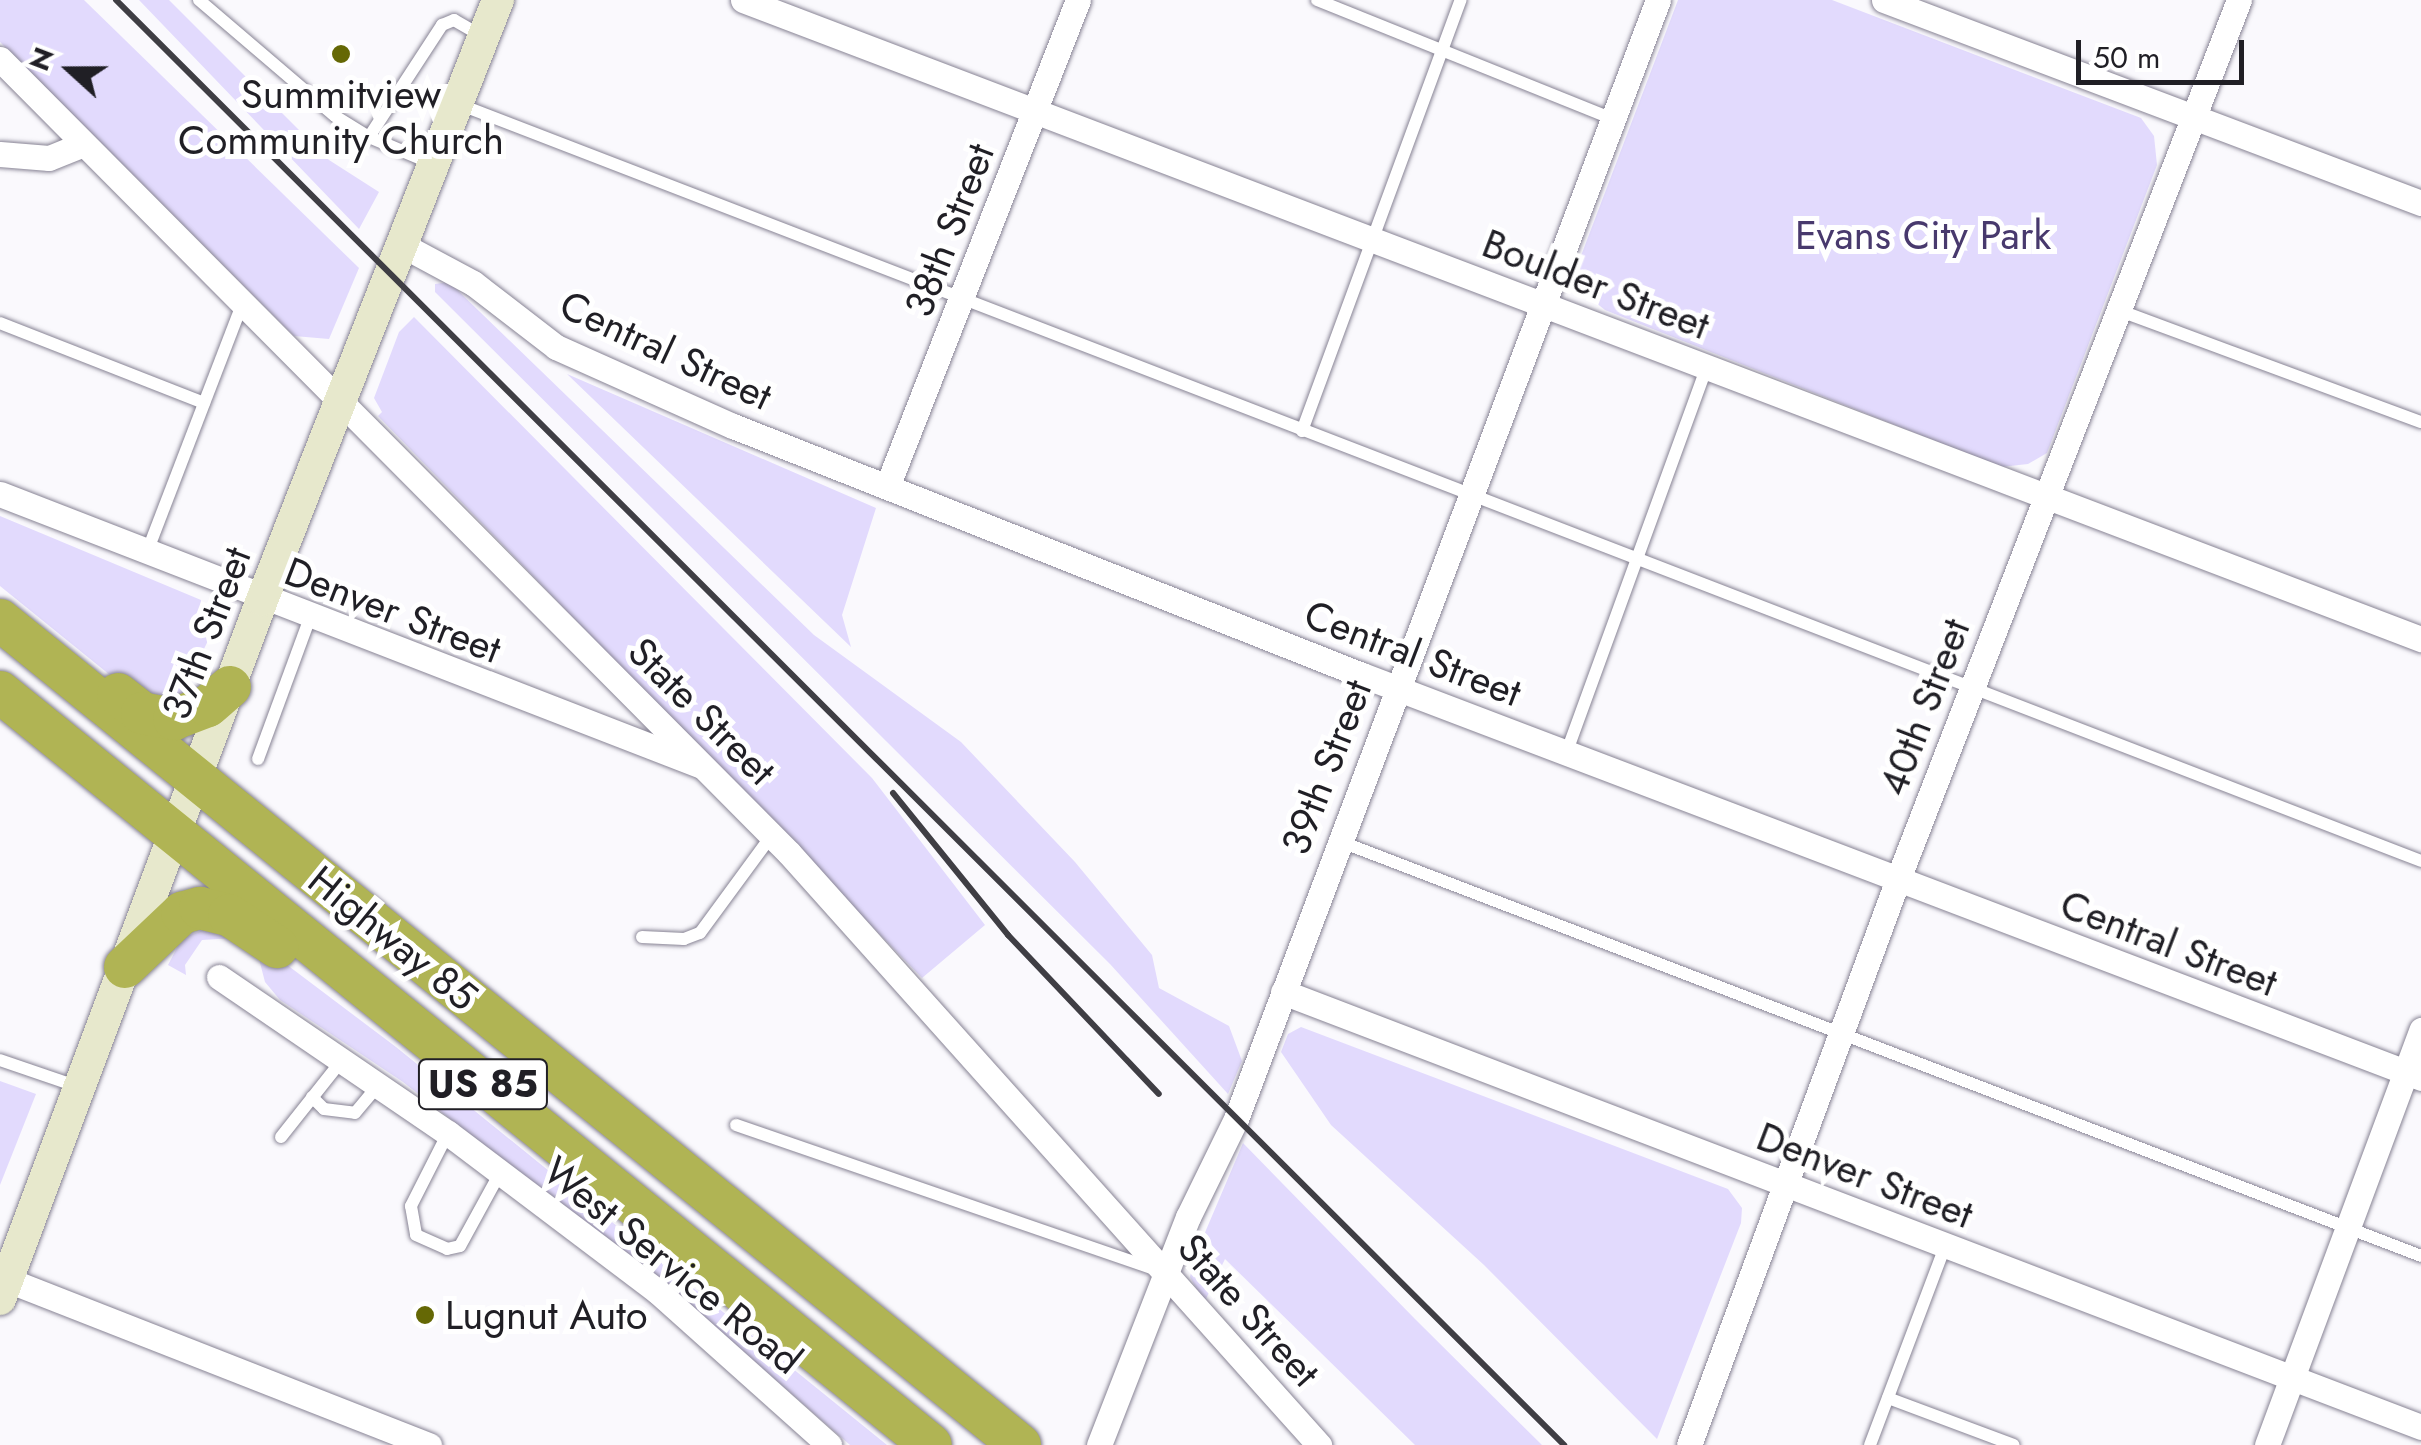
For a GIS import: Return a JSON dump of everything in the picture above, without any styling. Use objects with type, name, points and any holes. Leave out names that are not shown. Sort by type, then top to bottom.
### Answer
[{"type":"highway","points":[[0,600],[142,713],[160,720],[188,716],[230,686]]},
{"type":"highway","name":"Highway 85","points":[[0,620],[1020,1445]]},
{"type":"highway","name":"Highway 85","points":[[0,692],[931,1445]]},
{"type":"highway","points":[[126,967],[182,913],[200,908],[257,932],[372,1016],[412,1026]]},
{"type":"main road","name":"37th Street","points":[[2,1285],[126,967],[262,600],[498,0]]},
{"type":"street","name":"Boulder Street","points":[[743,0],[2421,639]]},
{"type":"street","name":"38th Street","points":[[887,486],[1078,0]]},
{"type":"street","name":"39th Street","points":[[1100,1445],[1166,1273],[1236,1119],[1337,840],[1658,0]]},
{"type":"street","points":[[1884,0],[2421,203]]},
{"type":"street","name":"40th Street","points":[[1689,1445],[1898,879],[2115,309],[2239,0]]},
{"type":"street","name":"State Street","points":[[0,59],[772,835],[1319,1445]]},
{"type":"street","points":[[0,154],[48,158],[83,144]]},
{"type":"street","name":"Central Street","points":[[404,246],[473,283],[556,347],[887,486],[1397,688],[2413,1075]]},
{"type":"street","name":"Denver Street","points":[[0,494],[262,600],[707,768]]},
{"type":"street","name":"West Service Road","points":[[219,976],[448,1134],[657,1291],[829,1445]]},
{"type":"street","name":"Denver Street","points":[[1283,992],[2421,1426]]},
{"type":"street","points":[[2267,1445],[2346,1228],[2413,1075],[2421,1030]]},
{"type":"street","points":[[2,1285],[429,1445]]},
{"type":"lane","points":[[199,0],[335,116],[369,137],[435,165]]},
{"type":"lane","points":[[1317,0],[1613,119]]},
{"type":"lane","points":[[1302,430],[1461,0]]},
{"type":"lane","points":[[369,137],[442,24],[454,20],[484,38]]},
{"type":"lane","points":[[458,104],[1971,692],[2421,861]]},
{"type":"lane","points":[[146,552],[242,304]]},
{"type":"lane","points":[[2115,309],[2421,422]]},
{"type":"lane","points":[[0,323],[204,402]]},
{"type":"lane","points":[[1567,751],[1626,599],[1633,561],[1707,366]]},
{"type":"lane","points":[[258,759],[310,618]]},
{"type":"lane","points":[[642,936],[684,939],[700,933],[772,835]]},
{"type":"lane","points":[[1337,840],[2421,1256]]},
{"type":"lane","points":[[0,1060],[78,1087]]},
{"type":"lane","points":[[281,1137],[342,1060]]},
{"type":"lane","points":[[312,1097],[324,1109],[355,1113],[378,1086]]},
{"type":"lane","points":[[736,1125],[1166,1273]]},
{"type":"lane","points":[[448,1134],[411,1206],[416,1235],[447,1248],[460,1246],[500,1174]]},
{"type":"lane","points":[[1870,1445],[1945,1246]]},
{"type":"lane","points":[[1888,1398],[2014,1445]]},
{"type":"green space","points":[[0,0],[84,0],[359,268],[329,339],[294,336],[0,42]]},
{"type":"green space","points":[[139,0],[169,0],[329,160],[379,192],[359,229]]},
{"type":"green space","name":"Evans City Park","points":[[1678,0],[1832,0],[2141,118],[2154,136],[2157,165],[2047,453],[2028,464],[2001,467],[1605,310],[1580,290],[1579,261]]},
{"type":"green space","points":[[449,282],[814,635],[961,742],[1075,862],[1152,955],[1159,988],[1229,1026],[1242,1061],[1228,1094],[1110,964],[435,292],[435,284]]},
{"type":"green space","points":[[414,317],[872,778],[985,925],[922,978],[378,416],[382,412],[374,398],[399,332]]},
{"type":"green space","points":[[567,374],[876,508],[842,615],[851,647]]},
{"type":"green space","points":[[0,516],[201,600],[200,610],[215,616],[214,628],[183,693],[142,701],[0,586]]},
{"type":"green space","points":[[206,929],[262,946],[396,1047],[887,1445],[850,1445],[705,1318],[403,1082],[280,1000],[265,982],[259,959],[235,938],[202,940],[185,965],[186,975],[168,965],[182,938]]},
{"type":"green space","points":[[1301,1027],[1728,1189],[1742,1208],[1741,1223],[1657,1439],[1484,1265],[1331,1125],[1281,1052],[1288,1034]]},
{"type":"green space","points":[[0,1081],[36,1094],[0,1185]]},
{"type":"green space","points":[[1243,1143],[1542,1445],[1415,1445],[1225,1259],[1204,1303],[1190,1277],[1195,1256]]},
{"type":"railway","points":[[116,0],[1564,1445]]},
{"type":"railway","points":[[893,793],[1008,935],[1159,1094]]},
{"type":"place","name":"Summitview Community Church","points":[[341,54]]},
{"type":"place","name":"Lugnut Auto","points":[[425,1315]]}]
